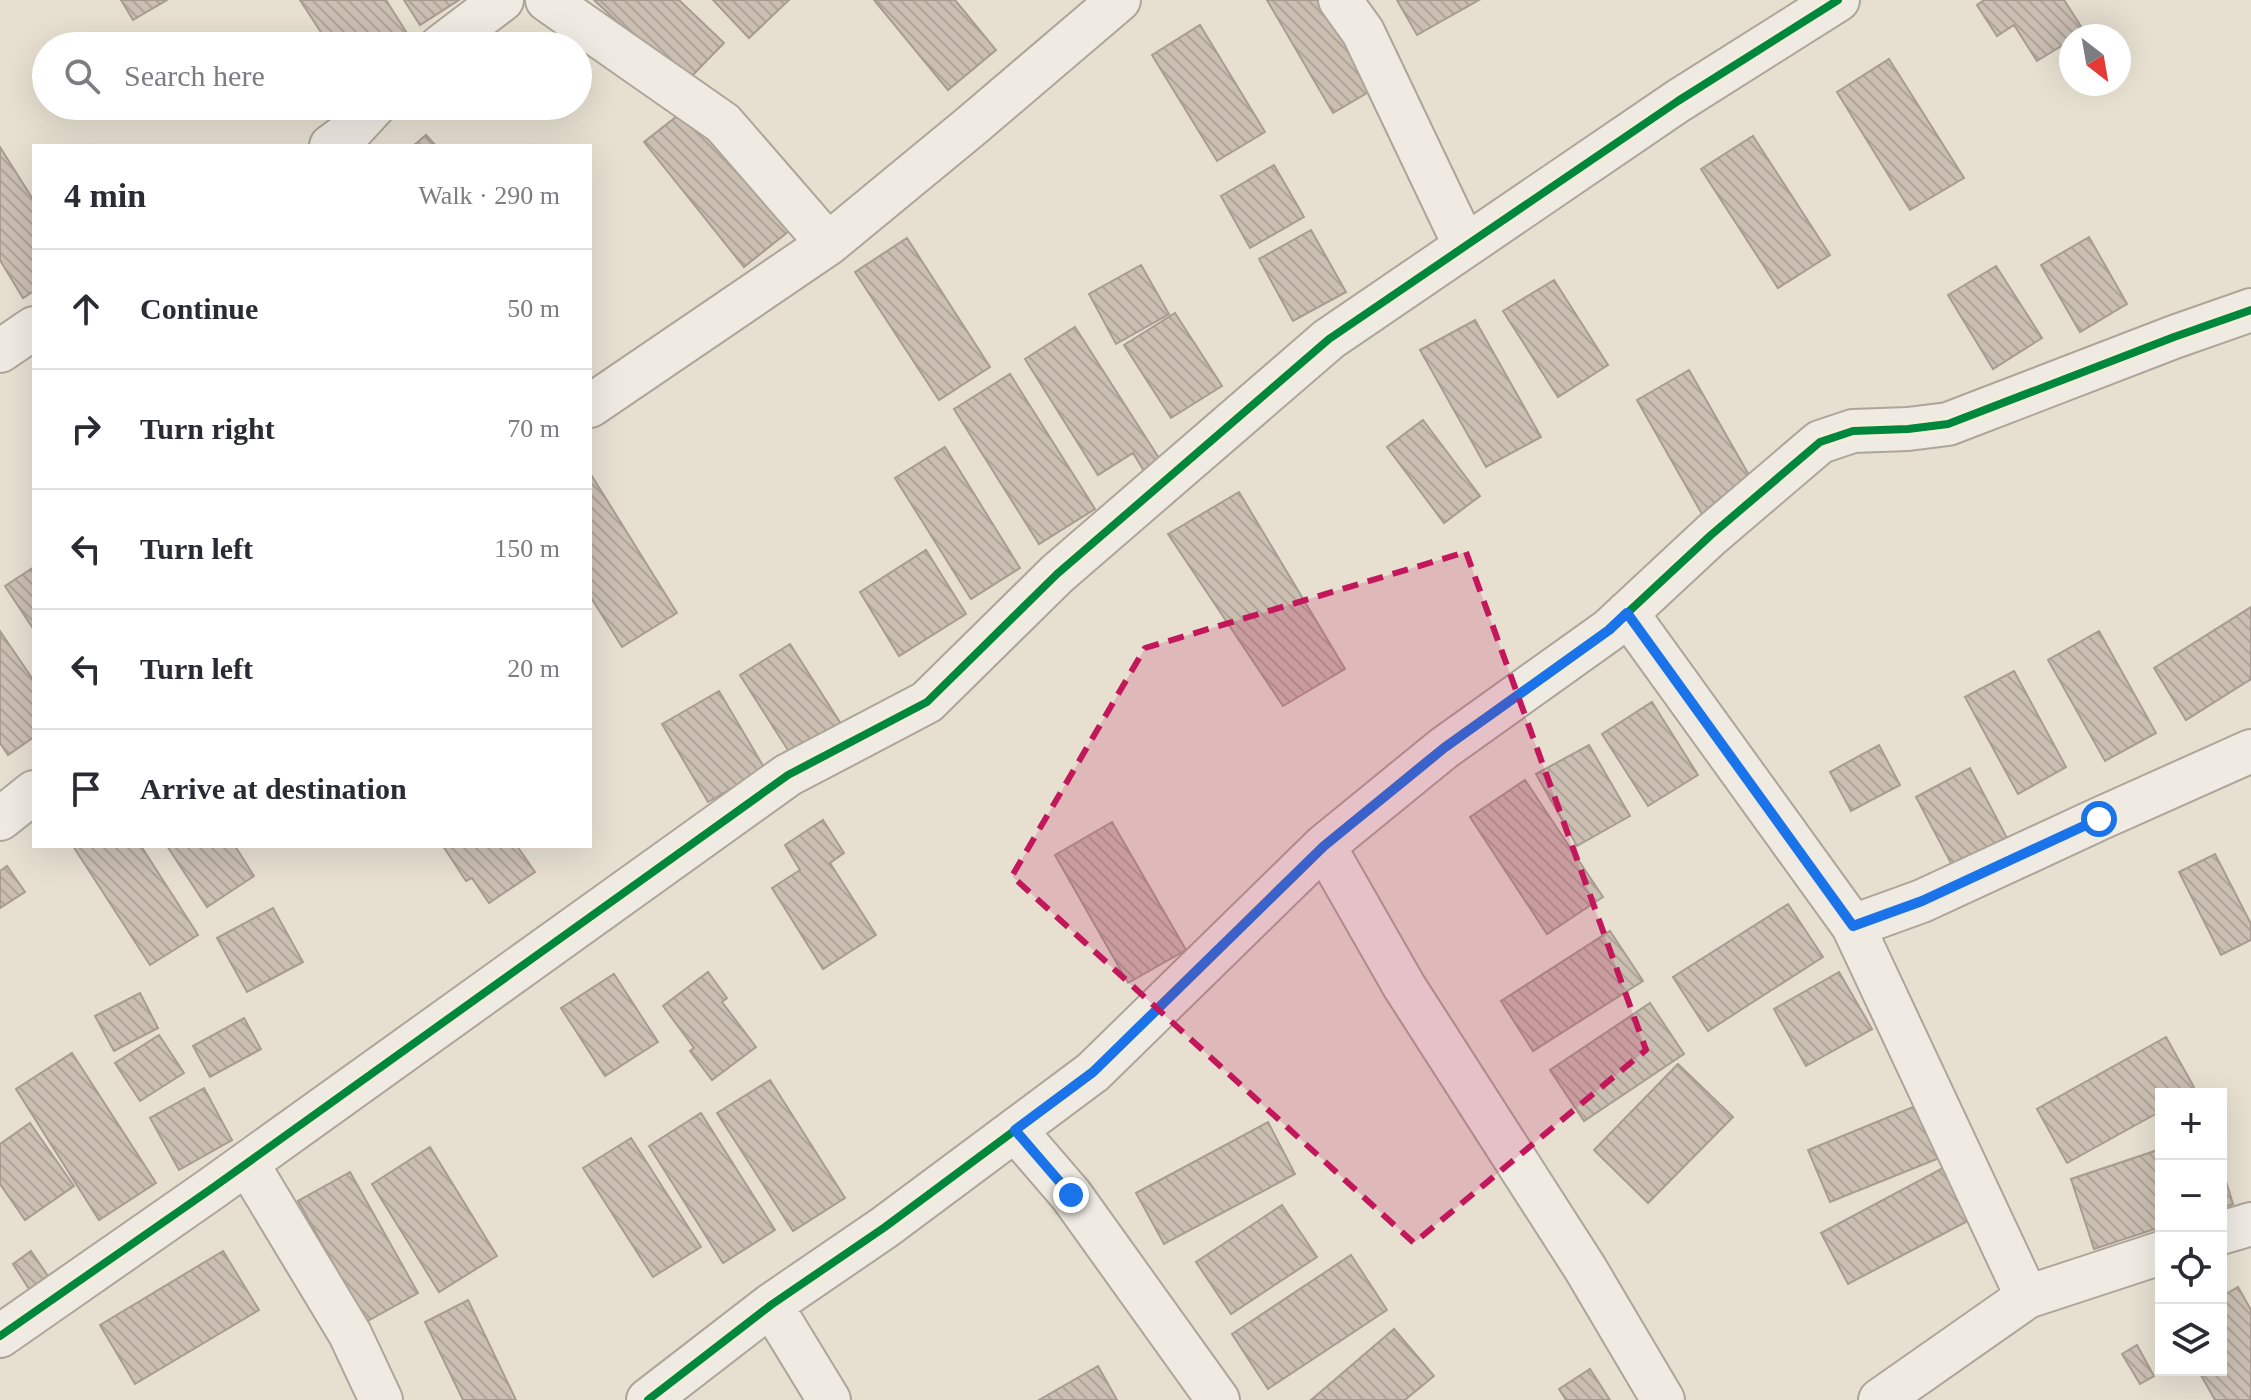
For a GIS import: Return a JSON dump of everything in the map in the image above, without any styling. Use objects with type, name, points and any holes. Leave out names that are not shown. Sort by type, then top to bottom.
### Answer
[{"type":"street","points":[[460,32],[502,0]]},
{"type":"street","points":[[547,0],[723,123],[828,244]]},
{"type":"street","points":[[592,405],[828,244],[1119,0]]},
{"type":"street","points":[[1340,0],[1363,32],[1465,246]]},
{"type":"street","points":[[0,1336],[788,775],[927,702],[1057,574],[1329,339],[1678,101],[1838,0]]},
{"type":"street","points":[[334,144],[361,120]]},
{"type":"street","points":[[648,1400],[771,1305],[885,1227],[1093,1072],[1324,846],[1444,748],[1609,630],[1711,535],[1820,442],[1853,431],[1948,424],[2251,310]]},
{"type":"street","points":[[0,351],[32,329]]},
{"type":"street","points":[[1627,613],[1853,926],[2027,1297]]},
{"type":"street","points":[[1853,926],[1922,901],[2251,751]]},
{"type":"street","points":[[0,819],[32,794]]},
{"type":"street","points":[[1324,846],[1404,986],[1585,1268],[1663,1400]]},
{"type":"street","points":[[1015,1130],[1071,1195],[1218,1400]]},
{"type":"street","points":[[247,1163],[350,1334],[381,1400]]},
{"type":"street","points":[[2224,1232],[2251,1224]]},
{"type":"street","points":[[1880,1400],[2027,1297],[2155,1255]]},
{"type":"street","points":[[771,1305],[829,1400]]},
{"type":"highlighted area","points":[[1466,552],[1646,1050],[1414,1243],[1012,876],[1145,648]]},
{"type":"building","points":[[121,0],[167,0],[133,20]]},
{"type":"building","points":[[300,0],[386,0],[406,32],[321,32]]},
{"type":"building","points":[[404,0],[459,0],[420,25]]},
{"type":"building","points":[[594,0],[679,0],[724,43],[684,84]]},
{"type":"building","points":[[713,0],[789,0],[749,38]]},
{"type":"building","points":[[874,0],[955,0],[996,50],[948,90]]},
{"type":"building","points":[[1267,0],[1321,0],[1374,89],[1333,113]]},
{"type":"building","points":[[1397,0],[1479,0],[1417,35]]},
{"type":"building","points":[[1984,0],[2064,0],[2079,24],[2059,24],[2059,47],[2037,61],[2014,25],[1997,36],[1977,5]]},
{"type":"building","points":[[1200,25],[1265,132],[1217,161],[1152,55]]},
{"type":"building","points":[[1889,59],[1964,178],[1910,210],[1837,92]]},
{"type":"building","points":[[690,106],[789,231],[744,267],[644,142]]},
{"type":"building","points":[[426,135],[434,144],[415,144]]},
{"type":"building","points":[[1753,136],[1830,255],[1778,288],[1701,169]]},
{"type":"building","points":[[0,147],[32,198],[32,292],[23,298],[0,260]]},
{"type":"building","points":[[1274,165],[1304,217],[1250,248],[1221,196]]},
{"type":"building","points":[[1311,230],[1346,292],[1293,321],[1259,259]]},
{"type":"building","points":[[2089,237],[2127,304],[2080,332],[2041,265]]},
{"type":"building","points":[[907,238],[990,367],[939,400],[855,272]]},
{"type":"building","points":[[1141,265],[1169,314],[1116,344],[1089,294]]},
{"type":"building","points":[[1996,266],[2042,338],[1993,369],[1948,295]]},
{"type":"building","points":[[1554,280],[1608,365],[1558,397],[1503,311]]},
{"type":"building","points":[[1175,313],[1222,386],[1171,418],[1124,345]]},
{"type":"building","points":[[1475,320],[1541,437],[1486,467],[1420,350]]},
{"type":"building","points":[[1075,327],[1164,466],[1147,476],[1133,453],[1098,475],[1025,359]]},
{"type":"building","points":[[1689,370],[1758,491],[1706,521],[1637,400]]},
{"type":"building","points":[[1010,374],[1095,509],[1039,544],[954,409]]},
{"type":"building","points":[[1423,420],[1480,496],[1444,523],[1387,447]]},
{"type":"building","points":[[945,447],[1020,568],[971,599],[895,478]]},
{"type":"building","points":[[592,476],[677,613],[622,647],[592,599]]},
{"type":"building","points":[[1239,492],[1345,669],[1283,706],[1168,534]]},
{"type":"building","points":[[926,550],[966,614],[899,656],[860,592]]},
{"type":"building","points":[[32,568],[32,627],[5,586]]},
{"type":"building","points":[[2251,607],[2251,679],[2186,720],[2154,668]]},
{"type":"building","points":[[0,631],[32,678],[32,738],[8,755],[0,743]]},
{"type":"building","points":[[2099,631],[2156,733],[2105,761],[2048,660]]},
{"type":"building","points":[[790,644],[843,727],[793,758],[740,675]]},
{"type":"building","points":[[2014,671],[2066,767],[2018,794],[1965,697]]},
{"type":"building","points":[[719,691],[765,769],[708,802],[662,724]]},
{"type":"building","points":[[1652,702],[1698,775],[1648,806],[1602,734]]},
{"type":"building","points":[[1589,745],[1630,816],[1577,846],[1536,774]]},
{"type":"building","points":[[1879,745],[1900,785],[1851,811],[1830,772]]},
{"type":"building","points":[[1970,768],[2007,838],[1953,867],[1916,797]]},
{"type":"building","points":[[1525,780],[1603,897],[1547,934],[1470,817]]},
{"type":"building","points":[[823,820],[844,853],[830,863],[876,935],[823,969],[772,888],[800,870],[785,845]]},
{"type":"building","points":[[1112,822],[1186,950],[1128,983],[1055,855]]},
{"type":"building","points":[[74,848],[142,848],[198,935],[150,965]]},
{"type":"building","points":[[168,848],[236,848],[254,876],[207,907]]},
{"type":"building","points":[[444,848],[518,848],[535,872],[489,903],[472,878],[466,881]]},
{"type":"building","points":[[2215,854],[2251,924],[2251,940],[2221,955],[2179,872]]},
{"type":"building","points":[[7,866],[25,892],[0,908],[0,871]]},
{"type":"building","points":[[1788,904],[1823,957],[1708,1031],[1673,977]]},
{"type":"building","points":[[273,908],[303,962],[247,992],[217,938]]},
{"type":"building","points":[[1610,931],[1643,981],[1533,1051],[1501,1001]]},
{"type":"building","points":[[708,972],[727,998],[722,1002],[756,1047],[712,1080],[690,1051],[694,1048],[663,1006]]},
{"type":"building","points":[[1839,972],[1872,1029],[1806,1066],[1774,1009]]},
{"type":"building","points":[[614,974],[658,1042],[605,1076],[561,1008]]},
{"type":"building","points":[[140,993],[158,1028],[114,1051],[95,1016]]},
{"type":"building","points":[[1650,1003],[1684,1054],[1584,1121],[1550,1070]]},
{"type":"building","points":[[244,1018],[261,1049],[210,1077],[193,1046]]},
{"type":"building","points":[[159,1035],[184,1073],[140,1101],[115,1063]]},
{"type":"building","points":[[2166,1037],[2194,1088],[2155,1088],[2155,1114],[2067,1163],[2037,1109]]},
{"type":"building","points":[[72,1053],[156,1183],[99,1220],[16,1089]]},
{"type":"building","points":[[1678,1064],[1733,1117],[1648,1203],[1594,1150]]},
{"type":"building","points":[[770,1080],[845,1198],[793,1231],[717,1113]]},
{"type":"building","points":[[204,1088],[232,1140],[179,1170],[150,1118]]},
{"type":"building","points":[[1930,1100],[1952,1153],[1830,1202],[1808,1150]]},
{"type":"building","points":[[701,1113],[775,1230],[723,1263],[649,1146]]},
{"type":"building","points":[[1268,1122],[1295,1174],[1164,1244],[1136,1193]]},
{"type":"building","points":[[30,1123],[74,1186],[25,1220],[0,1184],[0,1144]]},
{"type":"building","points":[[631,1138],[701,1247],[653,1277],[583,1168]]},
{"type":"building","points":[[430,1147],[497,1256],[439,1292],[372,1184]]},
{"type":"building","points":[[2155,1151],[2155,1229],[2094,1249],[2071,1179]]},
{"type":"building","points":[[1954,1162],[1981,1214],[1848,1284],[1821,1233]]},
{"type":"building","points":[[350,1172],[418,1293],[366,1322],[298,1201]]},
{"type":"building","points":[[2227,1184],[2233,1204],[2227,1206]]},
{"type":"building","points":[[1282,1205],[1317,1257],[1231,1314],[1196,1262]]},
{"type":"building","points":[[31,1251],[50,1279],[31,1292],[13,1264]]},
{"type":"building","points":[[223,1251],[259,1310],[135,1384],[100,1325]]},
{"type":"building","points":[[1351,1255],[1387,1310],[1268,1389],[1232,1334]]},
{"type":"building","points":[[2238,1287],[2251,1310],[2251,1400],[2215,1400],[2201,1376],[2227,1376],[2227,1293]]},
{"type":"building","points":[[468,1300],[516,1400],[463,1400],[425,1322]]},
{"type":"building","points":[[1394,1329],[1434,1376],[1405,1400],[1311,1400]]},
{"type":"building","points":[[2137,1345],[2154,1376],[2140,1384],[2122,1354]]},
{"type":"building","points":[[1098,1366],[1117,1400],[1039,1400]]},
{"type":"building","points":[[1590,1369],[1610,1400],[1566,1400],[1559,1389]]},
{"type":"cycle path","points":[[0,1336],[211,1189],[788,775],[927,702],[1057,574],[1329,339],[1678,101],[1838,0]]},
{"type":"cycle path","points":[[648,1400],[771,1305],[885,1227],[1093,1072],[1324,846],[1444,748],[1609,630],[1711,535],[1820,442],[1853,431],[1948,424],[2251,310]]},
{"type":"route","points":[[1071,1195],[1015,1130],[1093,1072],[1324,846],[1444,748],[1609,630],[1627,613],[1853,926],[1922,901],[2099,819]]}]
